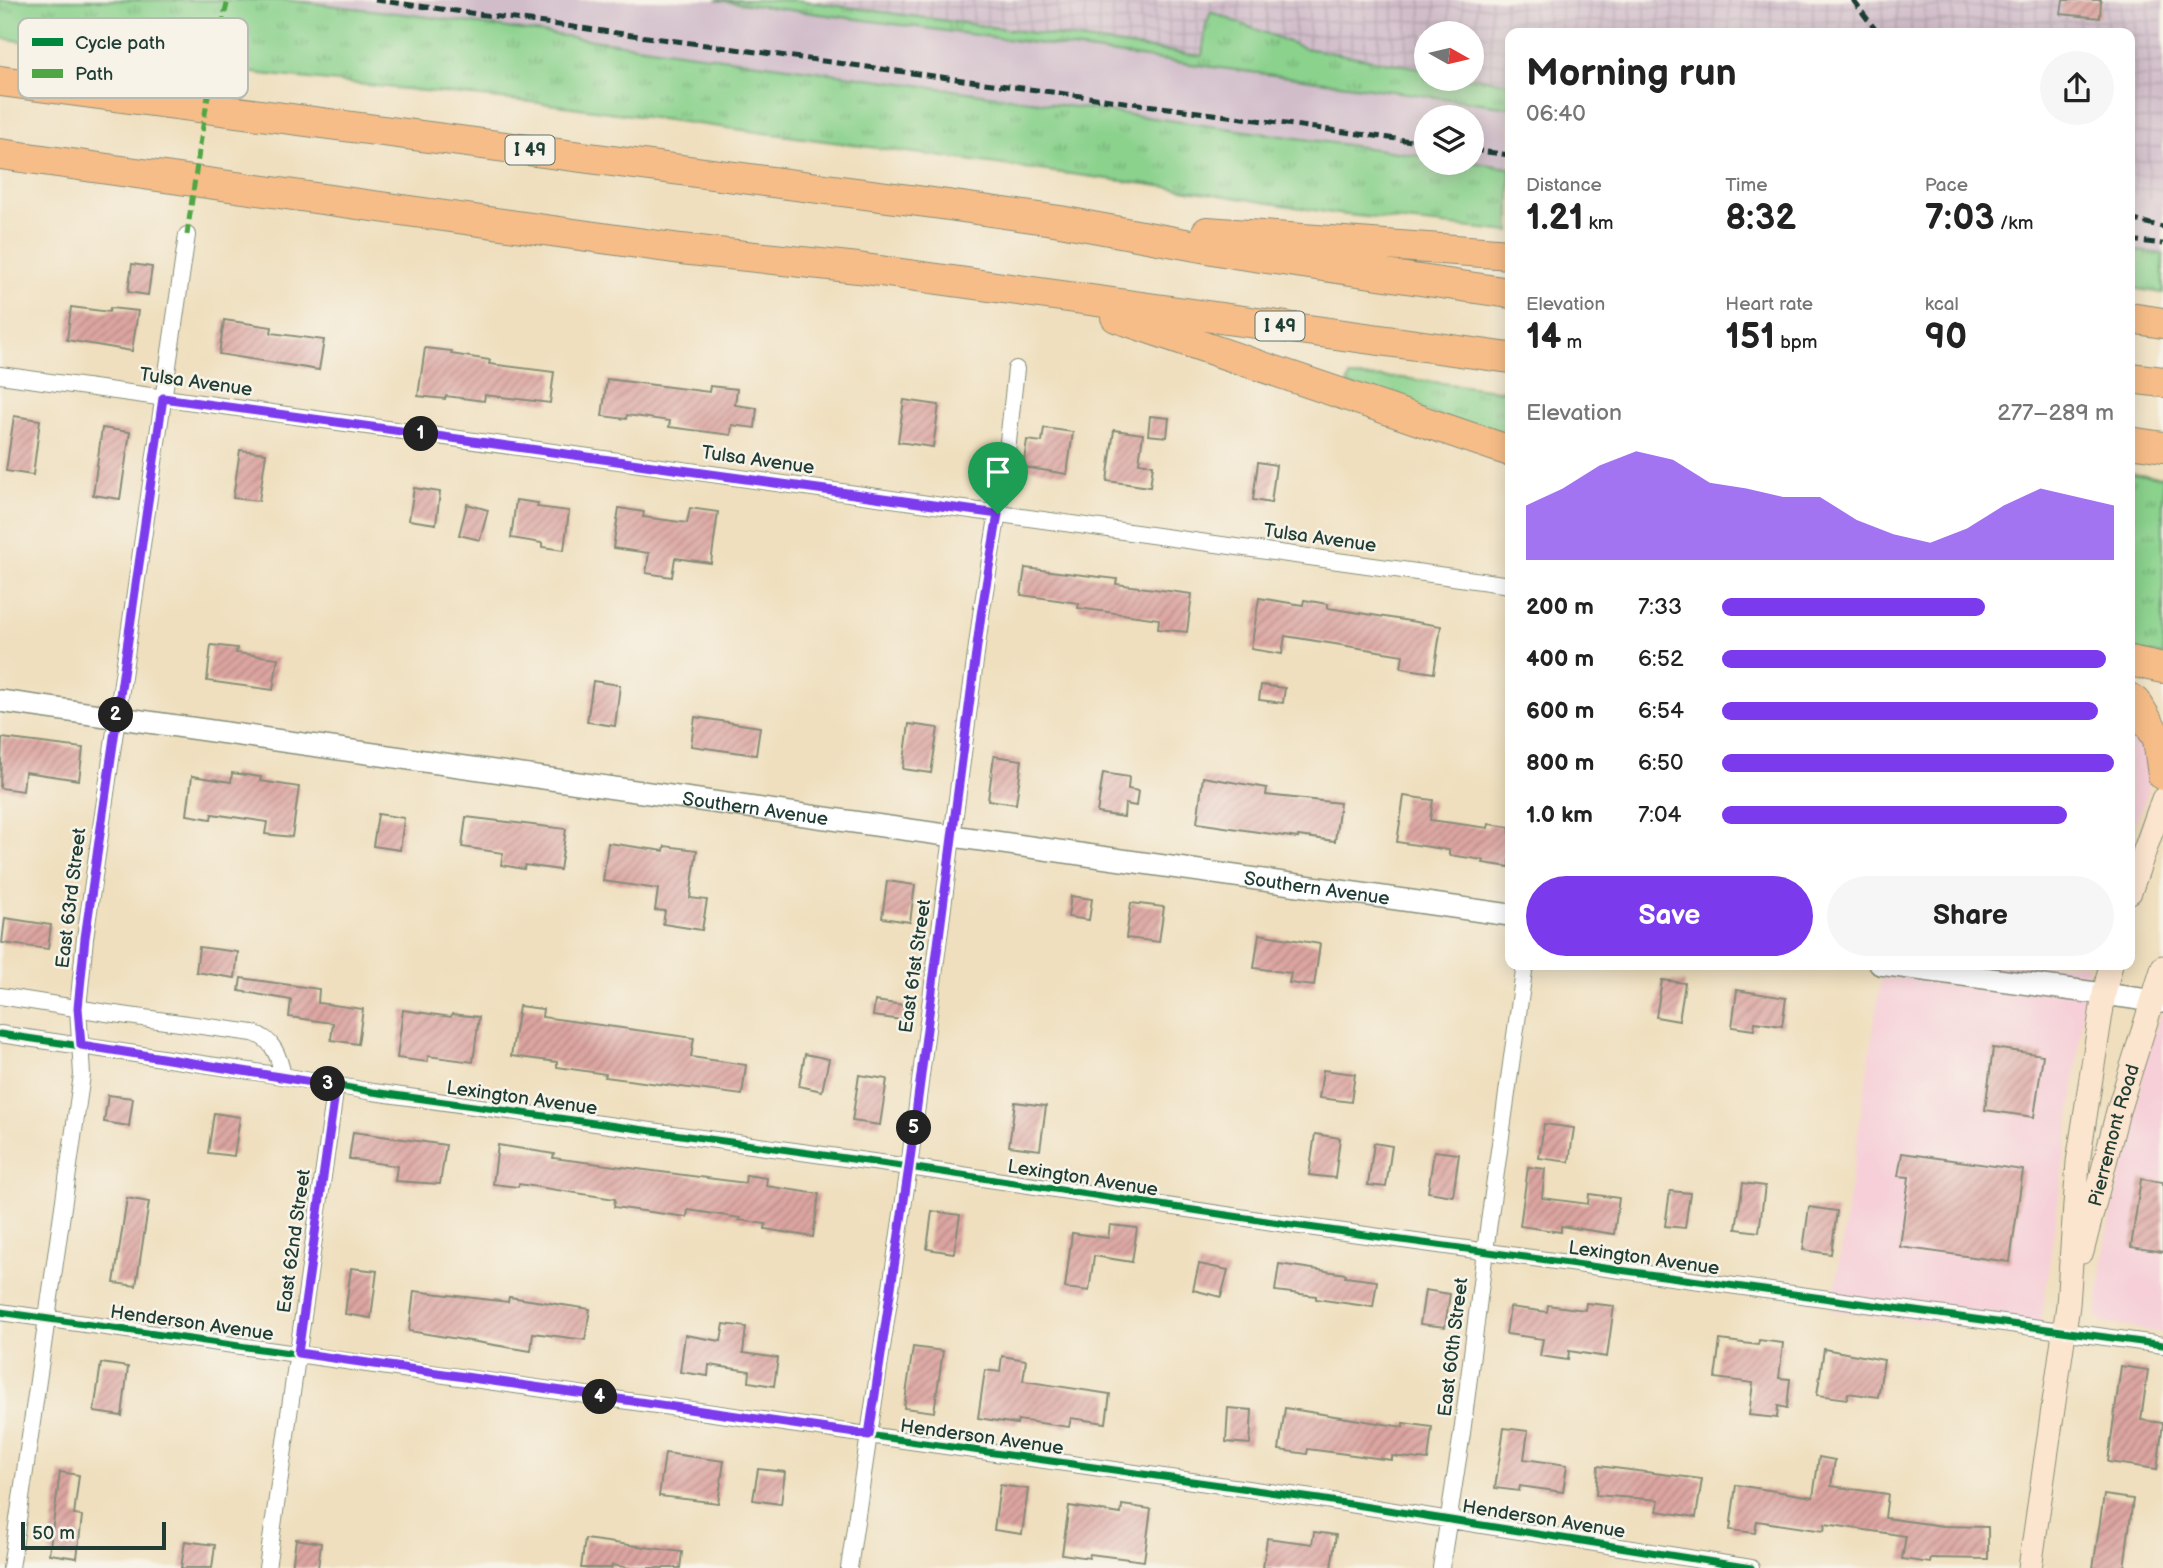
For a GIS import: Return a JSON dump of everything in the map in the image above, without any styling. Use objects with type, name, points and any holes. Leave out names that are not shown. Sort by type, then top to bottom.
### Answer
[{"type":"highway","name":"I 49","points":[[0,81],[18,83]]},
{"type":"highway","name":"I 49","points":[[128,98],[632,162],[1060,221],[1240,254],[1505,292]]},
{"type":"highway","name":"I 49","points":[[0,154],[681,249],[858,268],[1505,357]]},
{"type":"highway","points":[[1060,221],[1505,254]]},
{"type":"highway","points":[[1050,295],[1505,449]]},
{"type":"highway","points":[[2135,319],[2163,323]]},
{"type":"highway","points":[[2135,379],[2163,382]]},
{"type":"highway","points":[[2135,443],[2163,447]]},
{"type":"highway","points":[[2135,662],[2163,668]]},
{"type":"highway","points":[[2135,701],[2158,739],[2163,775]]},
{"type":"main road","points":[[2135,878],[2163,799]]},
{"type":"main road","name":"Pierremont Road","points":[[2068,1305],[2118,1111],[2157,1001],[2163,967]]},
{"type":"main road","name":"Pierremont Road","points":[[2031,1568],[2068,1305],[2078,1162],[2109,970]]},
{"type":"street","name":"East 63rd Street","points":[[12,1568],[82,1075],[78,1008],[85,938],[187,235]]},
{"type":"street","name":"East 61st Street","points":[[849,1568],[909,1167],[1016,369]]},
{"type":"street","name":"Tulsa Avenue","points":[[0,375],[1505,584]]},
{"type":"street","name":"Southern Avenue","points":[[0,701],[1505,914]]},
{"type":"street","name":"East 60th Street","points":[[1441,1568],[1524,970]]},
{"type":"street","points":[[1925,970],[2157,1001]]},
{"type":"street","points":[[0,996],[253,1033],[263,1036],[271,1044],[284,1076]]},
{"type":"street","name":"Lexington Avenue","points":[[0,1034],[336,1086],[909,1167],[1286,1224],[2163,1345]]},
{"type":"street","name":"East 62nd Street","points":[[267,1568],[336,1086]]},
{"type":"street","name":"Henderson Avenue","points":[[0,1312],[1449,1518],[1751,1568]]},
{"type":"shaded area","points":[[286,0],[716,0],[1505,106],[1505,167],[1484,164],[1484,105],[1414,105],[1414,154],[414,15]]},
{"type":"shaded area","points":[[795,0],[2163,0],[2163,201],[2135,195],[2135,28],[1505,28],[1505,82],[1484,79],[1484,21],[1414,21],[1414,67],[1304,48],[1211,12],[1206,25],[1203,56]]},
{"type":"shaded area","points":[[2135,195],[2163,201],[2163,254],[2135,251]]},
{"type":"shaded area","points":[[2135,725],[2145,740],[2150,767],[2148,792],[2135,824]]},
{"type":"shaded area","points":[[1882,970],[2087,970],[2075,1084],[2039,1336],[1832,1311]]},
{"type":"shaded area","points":[[2163,1008],[2163,1333],[2105,1323],[2096,1317],[2105,1242],[2148,1052]]},
{"type":"green space","points":[[0,0],[286,0],[414,15],[1414,154],[1414,175],[1484,175],[1484,164],[1505,167],[1505,231],[1338,214],[1182,189],[549,104],[248,72],[248,18],[18,18],[18,41],[0,38]]},
{"type":"green space","points":[[716,0],[795,0],[1202,56],[1206,25],[1211,12],[1304,48],[1414,67],[1414,91],[1484,91],[1484,79],[1505,82],[1505,106]]},
{"type":"green space","points":[[2135,251],[2163,254],[2163,293],[2135,289]]},
{"type":"green space","points":[[1350,377],[1403,378],[1505,391],[1505,438],[1347,385]]},
{"type":"green space","points":[[2135,474],[2163,477],[2163,656],[2135,651]]},
{"type":"building","points":[[2063,0],[2101,0],[2100,18],[2061,14]]},
{"type":"building","points":[[132,264],[152,267],[148,295],[128,292]]},
{"type":"building","points":[[71,307],[109,312],[110,308],[138,311],[132,351],[67,340]]},
{"type":"building","points":[[224,320],[272,327],[271,333],[324,340],[319,370],[219,354]]},
{"type":"building","points":[[425,348],[490,360],[489,364],[554,372],[550,403],[485,395],[484,401],[446,396],[445,399],[418,396]]},
{"type":"building","points":[[607,379],[709,392],[710,386],[737,389],[735,405],[757,408],[755,428],[732,425],[731,435],[669,427],[670,421],[627,415],[626,419],[602,416]]},
{"type":"building","points":[[904,400],[939,405],[933,447],[898,442]]},
{"type":"building","points":[[14,416],[40,420],[33,475],[6,471]]},
{"type":"building","points":[[1150,416],[1169,418],[1167,437],[1148,435]]},
{"type":"building","points":[[102,428],[130,432],[120,499],[93,495]]},
{"type":"building","points":[[1044,428],[1073,432],[1067,474],[1023,467],[1027,440],[1042,442]]},
{"type":"building","points":[[1114,430],[1143,434],[1139,463],[1153,465],[1150,487],[1107,481]]},
{"type":"building","points":[[240,450],[266,453],[259,501],[233,498]]},
{"type":"building","points":[[1258,462],[1276,465],[1271,503],[1253,500]]},
{"type":"building","points":[[414,488],[440,492],[436,524],[409,520]]},
{"type":"building","points":[[516,500],[538,503],[537,507],[569,511],[564,550],[511,538]]},
{"type":"building","points":[[467,504],[488,510],[480,540],[459,535]]},
{"type":"building","points":[[619,508],[644,512],[643,517],[687,523],[690,508],[718,512],[711,563],[675,558],[672,577],[646,573],[649,553],[613,548]]},
{"type":"building","points":[[1025,568],[1117,579],[1116,584],[1192,594],[1187,632],[1158,629],[1159,619],[1078,608],[1079,603],[1021,595]]},
{"type":"building","points":[[1259,598],[1303,605],[1304,600],[1328,604],[1328,608],[1441,626],[1434,673],[1401,668],[1403,655],[1285,636],[1282,654],[1251,649]]},
{"type":"building","points":[[211,645],[237,648],[236,653],[278,658],[273,690],[207,681]]},
{"type":"building","points":[[593,681],[620,685],[615,726],[587,722]]},
{"type":"building","points":[[1261,685],[1285,688],[1283,703],[1259,700]]},
{"type":"building","points":[[695,717],[760,727],[756,755],[691,746]]},
{"type":"building","points":[[909,724],[938,728],[931,773],[903,769]]},
{"type":"building","points":[[2,738],[83,748],[79,780],[25,772],[23,791],[0,788]]},
{"type":"building","points":[[994,756],[1022,760],[1016,804],[988,800]]},
{"type":"building","points":[[232,773],[261,777],[260,781],[299,787],[292,837],[265,834],[267,822],[212,814],[211,819],[187,815],[192,776],[231,782]]},
{"type":"building","points":[[1103,773],[1129,777],[1128,789],[1138,791],[1136,806],[1125,804],[1124,817],[1097,813]]},
{"type":"building","points":[[1203,777],[1267,788],[1266,795],[1340,803],[1335,841],[1197,823]]},
{"type":"building","points":[[1404,796],[1433,800],[1430,820],[1488,828],[1489,824],[1505,826],[1505,866],[1449,855],[1449,850],[1397,842]]},
{"type":"building","points":[[378,814],[404,818],[400,850],[373,846]]},
{"type":"building","points":[[466,817],[566,829],[560,870],[501,865],[503,853],[462,847]]},
{"type":"building","points":[[608,843],[664,851],[665,846],[697,850],[690,898],[707,900],[702,930],[663,924],[665,911],[655,910],[658,889],[603,881]]},
{"type":"building","points":[[887,881],[915,885],[910,922],[882,918]]},
{"type":"building","points":[[1071,896],[1092,899],[1089,920],[1068,917]]},
{"type":"building","points":[[1131,903],[1164,907],[1159,942],[1126,938]]},
{"type":"building","points":[[5,918],[51,925],[48,949],[2,943]]},
{"type":"building","points":[[1259,934],[1320,944],[1314,986],[1289,983],[1291,973],[1254,968]]},
{"type":"building","points":[[199,947],[238,952],[235,978],[196,972]]},
{"type":"building","points":[[241,978],[319,989],[318,1003],[363,1009],[358,1044],[331,1040],[333,1023],[289,1017],[291,1000],[239,991]]},
{"type":"building","points":[[1662,980],[1685,983],[1679,1021],[1656,1017]]},
{"type":"building","points":[[1737,990],[1786,998],[1782,1026],[1755,1022],[1754,1030],[1732,1027]]},
{"type":"building","points":[[875,1001],[904,1005],[902,1020],[873,1016]]},
{"type":"building","points":[[519,1006],[543,1009],[542,1017],[694,1038],[691,1057],[746,1065],[742,1095],[605,1077],[606,1074],[557,1067],[557,1062],[511,1056]]},
{"type":"building","points":[[403,1010],[451,1017],[452,1014],[479,1017],[473,1062],[428,1056],[427,1062],[397,1058]]},
{"type":"building","points":[[1993,1048],[2043,1055],[2034,1117],[1985,1110]]},
{"type":"building","points":[[805,1054],[829,1059],[822,1091],[799,1086]]},
{"type":"building","points":[[1323,1070],[1355,1074],[1351,1102],[1319,1098]]},
{"type":"building","points":[[859,1075],[887,1079],[880,1125],[852,1121]]},
{"type":"building","points":[[108,1095],[133,1098],[129,1126],[104,1122]]},
{"type":"building","points":[[1015,1102],[1046,1106],[1040,1150],[1009,1146]]},
{"type":"building","points":[[214,1113],[240,1117],[234,1156],[208,1153]]},
{"type":"building","points":[[1544,1124],[1574,1128],[1569,1162],[1539,1158]]},
{"type":"building","points":[[353,1132],[446,1145],[440,1184],[395,1181],[397,1166],[349,1159]]},
{"type":"building","points":[[1315,1134],[1340,1138],[1335,1178],[1309,1175]]},
{"type":"building","points":[[1374,1143],[1392,1146],[1386,1187],[1368,1185]]},
{"type":"building","points":[[498,1145],[554,1154],[553,1158],[745,1183],[746,1175],[767,1178],[766,1186],[819,1194],[813,1237],[765,1229],[766,1224],[739,1220],[740,1218],[688,1210],[687,1217],[614,1207],[615,1199],[519,1184],[518,1187],[493,1184]]},
{"type":"building","points":[[1434,1151],[1459,1154],[1453,1196],[1428,1192]]},
{"type":"building","points":[[1902,1153],[2023,1170],[2010,1262],[1900,1247],[1909,1177],[1898,1176]]},
{"type":"building","points":[[1528,1167],[1545,1169],[1542,1198],[1588,1204],[1589,1194],[1619,1198],[1614,1234],[1561,1226],[1561,1232],[1520,1226]]},
{"type":"building","points":[[2141,1179],[2163,1182],[2163,1252],[2131,1247]]},
{"type":"building","points":[[1743,1183],[1765,1186],[1759,1232],[1736,1229]]},
{"type":"building","points":[[1670,1191],[1690,1193],[1685,1228],[1665,1226]]},
{"type":"building","points":[[127,1198],[149,1202],[136,1286],[114,1283]]},
{"type":"building","points":[[1809,1207],[1837,1211],[1831,1254],[1803,1250]]},
{"type":"building","points":[[932,1211],[960,1215],[954,1253],[927,1249]]},
{"type":"building","points":[[1110,1225],[1137,1228],[1132,1262],[1094,1256],[1089,1291],[1065,1288],[1072,1233],[1108,1238]]},
{"type":"building","points":[[1199,1264],[1228,1270],[1221,1297],[1193,1290]]},
{"type":"building","points":[[1279,1264],[1377,1281],[1373,1307],[1275,1291]]},
{"type":"building","points":[[351,1268],[377,1271],[371,1318],[345,1314]]},
{"type":"building","points":[[1425,1290],[1450,1294],[1445,1327],[1420,1324]]},
{"type":"building","points":[[414,1291],[508,1302],[509,1297],[590,1309],[585,1340],[533,1333],[531,1351],[409,1331]]},
{"type":"building","points":[[1586,1303],[1614,1306],[1607,1357],[1569,1351],[1568,1360],[1540,1356],[1543,1339],[1506,1334],[1510,1307],[1547,1312],[1548,1305],[1585,1310]]},
{"type":"building","points":[[724,1324],[746,1327],[743,1353],[778,1358],[774,1386],[749,1382],[750,1371],[709,1365],[708,1376],[680,1372],[685,1335],[721,1341]]},
{"type":"building","points":[[1720,1340],[1758,1345],[1759,1340],[1783,1343],[1779,1378],[1790,1379],[1787,1408],[1778,1406],[1777,1418],[1749,1415],[1753,1383],[1715,1378]]},
{"type":"building","points":[[913,1347],[943,1351],[934,1412],[904,1408]]},
{"type":"building","points":[[1824,1349],[1884,1360],[1878,1397],[1848,1393],[1847,1399],[1817,1395]]},
{"type":"building","points":[[1002,1356],[1026,1360],[1023,1381],[1110,1394],[1106,1423],[1071,1418],[1069,1427],[1018,1420],[1017,1424],[978,1418],[985,1370],[1000,1372]]},
{"type":"building","points":[[101,1363],[128,1367],[122,1416],[94,1412]]},
{"type":"building","points":[[2121,1366],[2148,1370],[2141,1420],[2163,1423],[2157,1469],[2108,1462]]},
{"type":"building","points":[[1228,1408],[1252,1410],[1250,1444],[1226,1442]]},
{"type":"building","points":[[1285,1408],[1403,1427],[1403,1423],[1432,1427],[1428,1460],[1392,1456],[1392,1460],[1308,1449],[1307,1454],[1279,1450]]},
{"type":"building","points":[[1504,1428],[1528,1431],[1524,1459],[1567,1465],[1563,1492],[1520,1486],[1519,1491],[1495,1488]]},
{"type":"building","points":[[665,1453],[724,1461],[718,1503],[659,1496]]},
{"type":"building","points":[[1819,1457],[1835,1460],[1831,1486],[1888,1494],[1885,1518],[1943,1526],[1988,1527],[1988,1559],[1931,1558],[1930,1563],[1902,1559],[1906,1536],[1825,1524],[1824,1531],[1757,1521],[1755,1533],[1730,1530],[1736,1485],[1813,1497]]},
{"type":"building","points":[[1598,1466],[1702,1479],[1696,1517],[1657,1511],[1659,1500],[1596,1495]]},
{"type":"building","points":[[758,1469],[785,1472],[781,1504],[753,1500]]},
{"type":"building","points":[[60,1472],[79,1475],[74,1515],[82,1516],[77,1558],[49,1554]]},
{"type":"building","points":[[1000,1485],[1028,1489],[1022,1534],[994,1530]]},
{"type":"building","points":[[2104,1495],[2133,1499],[2124,1568],[2093,1568]]},
{"type":"building","points":[[1122,1505],[1151,1509],[1144,1561],[1090,1554],[1089,1558],[1062,1554],[1069,1506],[1121,1514]]},
{"type":"building","points":[[1314,1532],[1336,1535],[1331,1568],[1263,1568],[1267,1538],[1312,1544]]},
{"type":"building","points":[[296,1539],[321,1543],[318,1568],[292,1568]]},
{"type":"building","points":[[585,1539],[682,1552],[680,1568],[631,1568],[612,1565],[611,1568],[581,1568]]},
{"type":"building","points":[[185,1541],[215,1545],[212,1568],[181,1568]]},
{"type":"railway","points":[[375,0],[1414,141]]},
{"type":"railway","points":[[1853,0],[1874,28]]},
{"type":"railway","points":[[1484,152],[1505,154]]},
{"type":"railway","points":[[2135,220],[2163,227]]},
{"type":"railway","points":[[2135,241],[2163,244]]},
{"type":"marked path","points":[[224,18],[228,0]]},
{"type":"marked path","points":[[187,235],[208,98]]},
{"type":"cycle path","points":[[0,1034],[373,1092],[909,1167],[1286,1224],[2163,1345]]},
{"type":"cycle path","points":[[0,1312],[1319,1499],[1751,1568]]},
{"type":"route","points":[[163,398],[998,514],[981,615],[909,1167],[869,1435],[298,1353],[336,1086],[81,1045],[78,1008],[85,938],[163,398]]}]
